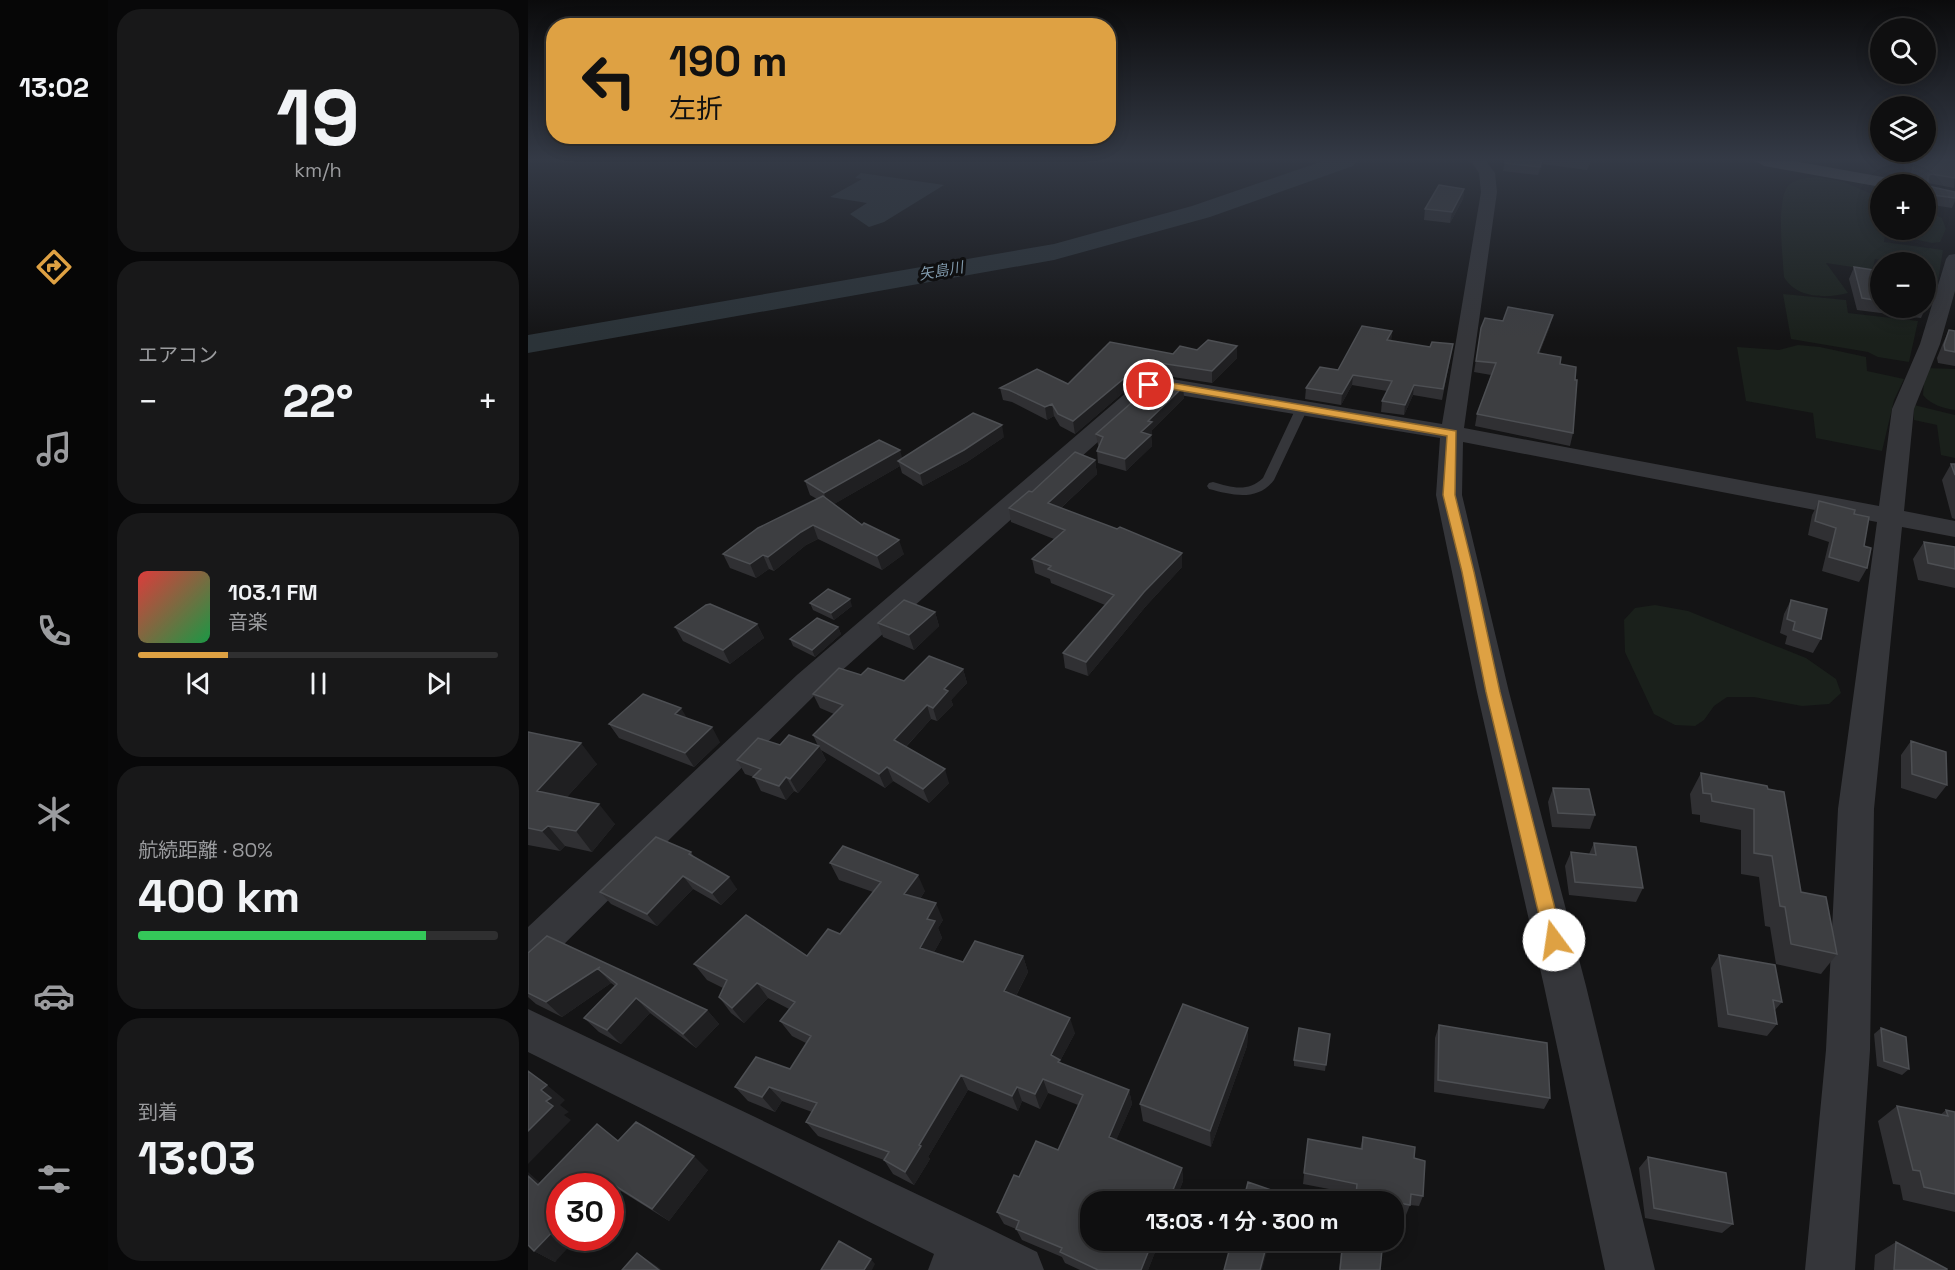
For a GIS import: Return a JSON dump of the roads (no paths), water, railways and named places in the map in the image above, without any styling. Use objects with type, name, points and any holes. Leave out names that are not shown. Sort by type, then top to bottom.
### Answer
[{"type":"street","points":[[1485,220],[1452,433],[1449,495],[1493,692],[1565,986],[1630,1270]]},
{"type":"street","points":[[1830,1270],[1848,1050],[1856,809],[1903,409],[1930,344],[1955,259]]},
{"type":"street","points":[[528,953],[808,683],[1149,385],[1160,384],[1452,433],[1955,529]]},
{"type":"street","points":[[528,1030],[961,1257],[1019,1270]]},
{"type":"lane","points":[[1213,486],[1244,493],[1251,493],[1262,488],[1302,408]]},
{"type":"waterway","name":"矢島川","points":[[528,344],[1054,252],[1170,220]]}]
